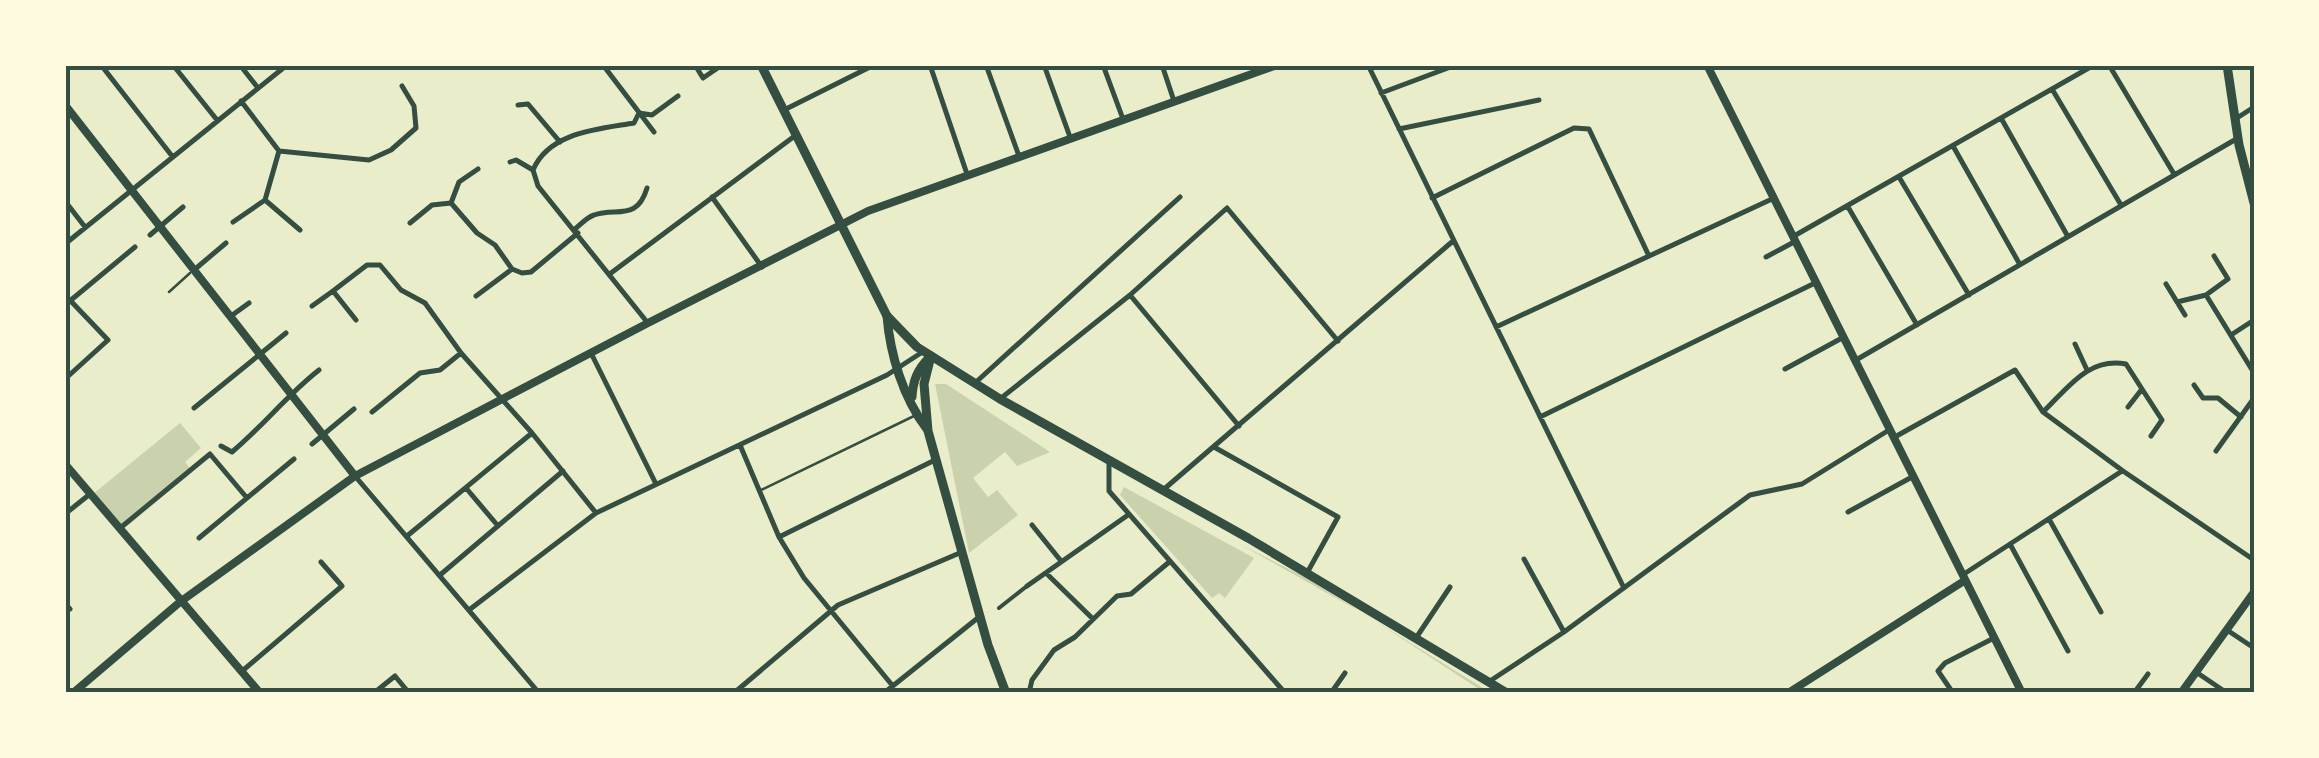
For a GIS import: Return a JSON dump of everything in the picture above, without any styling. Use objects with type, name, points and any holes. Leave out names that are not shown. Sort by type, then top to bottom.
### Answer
[{"type":"main road","points":[[762,65],[887,316],[924,351],[1507,693]]},
{"type":"main road","points":[[2227,65],[2254,203]]},
{"type":"main road","points":[[887,316],[890,347],[916,415],[928,431]]},
{"type":"main road","points":[[912,403],[913,383],[924,351]]},
{"type":"main road","points":[[924,351],[928,431],[980,617],[1006,693]]},
{"type":"street","points":[[102,65],[172,156]]},
{"type":"street","points":[[173,65],[217,120]]},
{"type":"street","points":[[240,65],[258,88]]},
{"type":"street","points":[[65,244],[287,65]]},
{"type":"street","points":[[604,65],[654,132]]},
{"type":"street","points":[[695,65],[703,78],[722,65]]},
{"type":"street","points":[[784,110],[874,65]]},
{"type":"street","points":[[930,65],[967,174]]},
{"type":"street","points":[[986,65],[1019,156]]},
{"type":"street","points":[[1044,65],[1070,138]]},
{"type":"street","points":[[1103,65],[1123,119]]},
{"type":"street","points":[[1162,65],[1174,100]]},
{"type":"street","points":[[73,693],[180,602],[356,476],[500,400],[868,211],[1277,65]]},
{"type":"street","points":[[1368,65],[1624,588]]},
{"type":"street","points":[[1382,93],[1456,65]]},
{"type":"street","points":[[1707,65],[2022,693]]},
{"type":"street","points":[[1766,257],[2094,65]]},
{"type":"street","points":[[2109,65],[2174,174]]},
{"type":"street","points":[[241,101],[279,151],[369,160],[390,150],[416,128],[414,106],[402,86]]},
{"type":"street","points":[[2052,89],[2121,205]]},
{"type":"street","points":[[639,113],[652,115],[678,96]]},
{"type":"street","points":[[1399,129],[1539,100]]},
{"type":"street","points":[[518,105],[528,104],[560,142]]},
{"type":"street","points":[[65,105],[356,476],[539,693]]},
{"type":"street","points":[[2235,119],[2254,107]]},
{"type":"street","points":[[533,170],[538,160],[572,134],[634,123],[639,113]]},
{"type":"street","points":[[2001,118],[2067,236]]},
{"type":"street","points":[[1432,198],[1574,128],[1589,129],[1648,256]]},
{"type":"street","points":[[612,273],[796,135]]},
{"type":"street","points":[[1856,366],[2019,263],[2239,141]]},
{"type":"street","points":[[1953,146],[2019,263]]},
{"type":"street","points":[[233,222],[265,200],[279,151]]},
{"type":"street","points":[[510,162],[516,160],[533,170],[538,186],[612,273],[648,323]]},
{"type":"street","points":[[451,203],[460,182],[478,169]]},
{"type":"street","points":[[1899,177],[1968,295]]},
{"type":"street","points":[[476,296],[512,269],[531,272],[592,215],[624,214],[644,197],[647,188]]},
{"type":"street","points":[[712,197],[762,267]]},
{"type":"street","points":[[975,383],[1180,197]]},
{"type":"street","points":[[1496,327],[1772,199]]},
{"type":"street","points":[[265,200],[300,230]]},
{"type":"street","points":[[65,202],[85,227]]},
{"type":"street","points":[[410,223],[432,205],[451,203]]},
{"type":"street","points":[[451,203],[477,233],[495,244],[512,269]]},
{"type":"street","points":[[150,235],[184,207]]},
{"type":"street","points":[[1848,207],[1917,325]]},
{"type":"street","points":[[1000,399],[1130,295],[1227,208],[1338,341]]},
{"type":"street","points":[[1163,490],[1454,241]]},
{"type":"street","points":[[194,270],[226,243]]},
{"type":"street","points":[[65,380],[108,340],[67,300],[136,247]]},
{"type":"street","points":[[2177,302],[2206,295],[2228,279],[2214,256]]},
{"type":"street","points":[[312,306],[367,264],[380,265],[401,290],[424,303],[461,353],[596,513]]},
{"type":"street","points":[[1540,417],[1815,283]]},
{"type":"street","points":[[2166,284],[2185,315]]},
{"type":"street","points":[[333,291],[356,320]]},
{"type":"street","points":[[1130,295],[1239,426]]},
{"type":"street","points":[[2206,295],[2254,372]]},
{"type":"street","points":[[230,317],[249,304]]},
{"type":"street","points":[[2230,335],[2254,320]]},
{"type":"street","points":[[194,408],[286,333]]},
{"type":"street","points":[[1785,369],[1842,338]]},
{"type":"street","points":[[2074,344],[2087,370]]},
{"type":"street","points":[[469,610],[596,513],[898,369],[924,351]]},
{"type":"street","points":[[372,412],[420,373],[440,370],[461,353]]},
{"type":"street","points":[[591,353],[655,482]]},
{"type":"street","points":[[2043,412],[2087,370],[2108,360],[2126,364],[2162,420],[2151,436]]},
{"type":"street","points":[[221,446],[232,452],[270,420],[291,392],[319,370]]},
{"type":"street","points":[[1490,682],[1750,495],[1809,480],[2015,370],[2043,412],[2254,560]]},
{"type":"street","points":[[2194,385],[2203,398],[2218,398],[2240,417]]},
{"type":"street","points":[[2128,407],[2142,390]]},
{"type":"street","points":[[2216,451],[2254,398]]},
{"type":"street","points":[[312,444],[354,409]]},
{"type":"street","points":[[408,536],[532,433]]},
{"type":"street","points":[[740,445],[779,537],[830,612],[892,686]]},
{"type":"street","points":[[1214,447],[1338,516],[1307,574]]},
{"type":"street","points":[[119,529],[210,454],[247,498]]},
{"type":"street","points":[[199,538],[294,459]]},
{"type":"street","points":[[779,537],[936,459]]},
{"type":"street","points":[[1109,460],[1109,491],[1284,693]]},
{"type":"street","points":[[65,464],[260,693]]},
{"type":"street","points":[[1788,693],[2122,471]]},
{"type":"street","points":[[440,575],[563,472]]},
{"type":"street","points":[[1848,512],[1912,477]]},
{"type":"street","points":[[466,488],[498,526]]},
{"type":"street","points":[[65,514],[90,494]]},
{"type":"street","points":[[999,608],[1128,515]]},
{"type":"street","points":[[2049,518],[2102,612]]},
{"type":"street","points":[[1032,525],[1062,561]]},
{"type":"street","points":[[2010,544],[2068,651]]},
{"type":"street","points":[[734,693],[830,612],[917,569],[962,552]]},
{"type":"street","points":[[1524,559],[1564,632]]},
{"type":"street","points":[[241,672],[342,586],[320,562]]},
{"type":"street","points":[[1029,693],[1032,680],[1054,650],[1075,637],[1117,596],[1131,594],[1168,563]]},
{"type":"street","points":[[1046,573],[1094,618]]},
{"type":"street","points":[[1416,638],[1450,586]]},
{"type":"street","points":[[2181,693],[2254,592]]},
{"type":"street","points":[[884,693],[970,620],[980,617]]},
{"type":"street","points":[[2227,630],[2254,648]]},
{"type":"street","points":[[1953,693],[1938,671],[1945,663],[1994,638]]},
{"type":"street","points":[[2196,672],[2227,693]]},
{"type":"street","points":[[1331,693],[1345,673]]},
{"type":"street","points":[[2134,693],[2148,674]]},
{"type":"street","points":[[374,693],[395,676],[409,693]]},
{"type":"lane","points":[[169,292],[194,270]]},
{"type":"lane","points":[[758,491],[916,415]]},
{"type":"green space","points":[[935,384],[946,384],[1050,452],[1017,466],[1005,452],[973,478],[988,497],[997,490],[1018,515],[969,553]]},
{"type":"green space","points":[[180,423],[201,448],[185,462],[190,468],[119,526],[93,494]]},
{"type":"green space","points":[[1124,487],[1254,558],[1225,598],[1219,593],[1212,598],[1120,495]]},
{"type":"green space","points":[[1238,543],[1306,578],[1361,612]]},
{"type":"green space","points":[[1375,621],[1491,693],[1485,693]]}]
